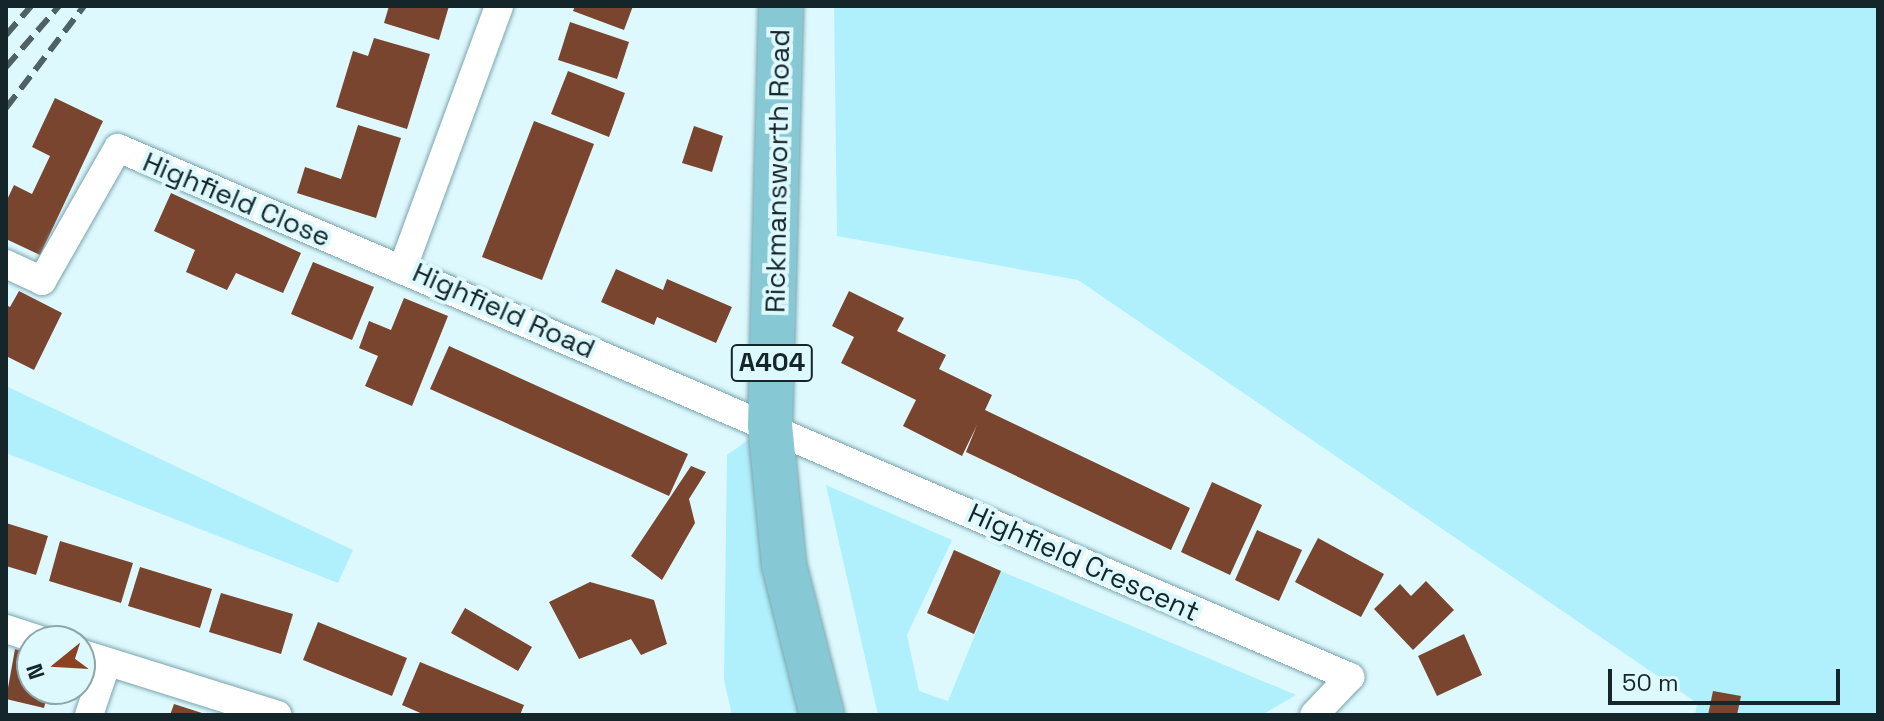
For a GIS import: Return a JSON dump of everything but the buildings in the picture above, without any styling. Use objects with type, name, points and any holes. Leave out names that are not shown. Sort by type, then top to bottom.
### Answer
[{"type":"main road","name":"Rickmansworth Road","points":[[781,6],[770,425],[784,565],[822,715]]},
{"type":"street","name":"Highfield Road","points":[[499,6],[402,270],[770,425]]},
{"type":"street","name":"Highfield Close","points":[[6,264],[42,281],[118,148],[402,270]]},
{"type":"street","name":"Highfield Crescent","points":[[770,425],[1350,677],[1314,715]]},
{"type":"street","points":[[96,658],[278,715]]},
{"type":"shaded area","points":[[834,6],[1878,6],[1878,715],[1695,715],[1697,703],[1078,280],[837,236]]},
{"type":"shaded area","points":[[6,386],[353,550],[338,583],[6,453]]},
{"type":"shaded area","points":[[770,425],[822,715],[732,715],[724,680],[727,455]]},
{"type":"shaded area","points":[[826,485],[952,540],[907,635],[919,691],[948,701],[1001,571],[1296,695],[1262,715],[878,715]]},
{"type":"railway","points":[[6,35],[31,6]]},
{"type":"railway","points":[[6,67],[59,6]]},
{"type":"railway","points":[[6,108],[84,6]]}]
